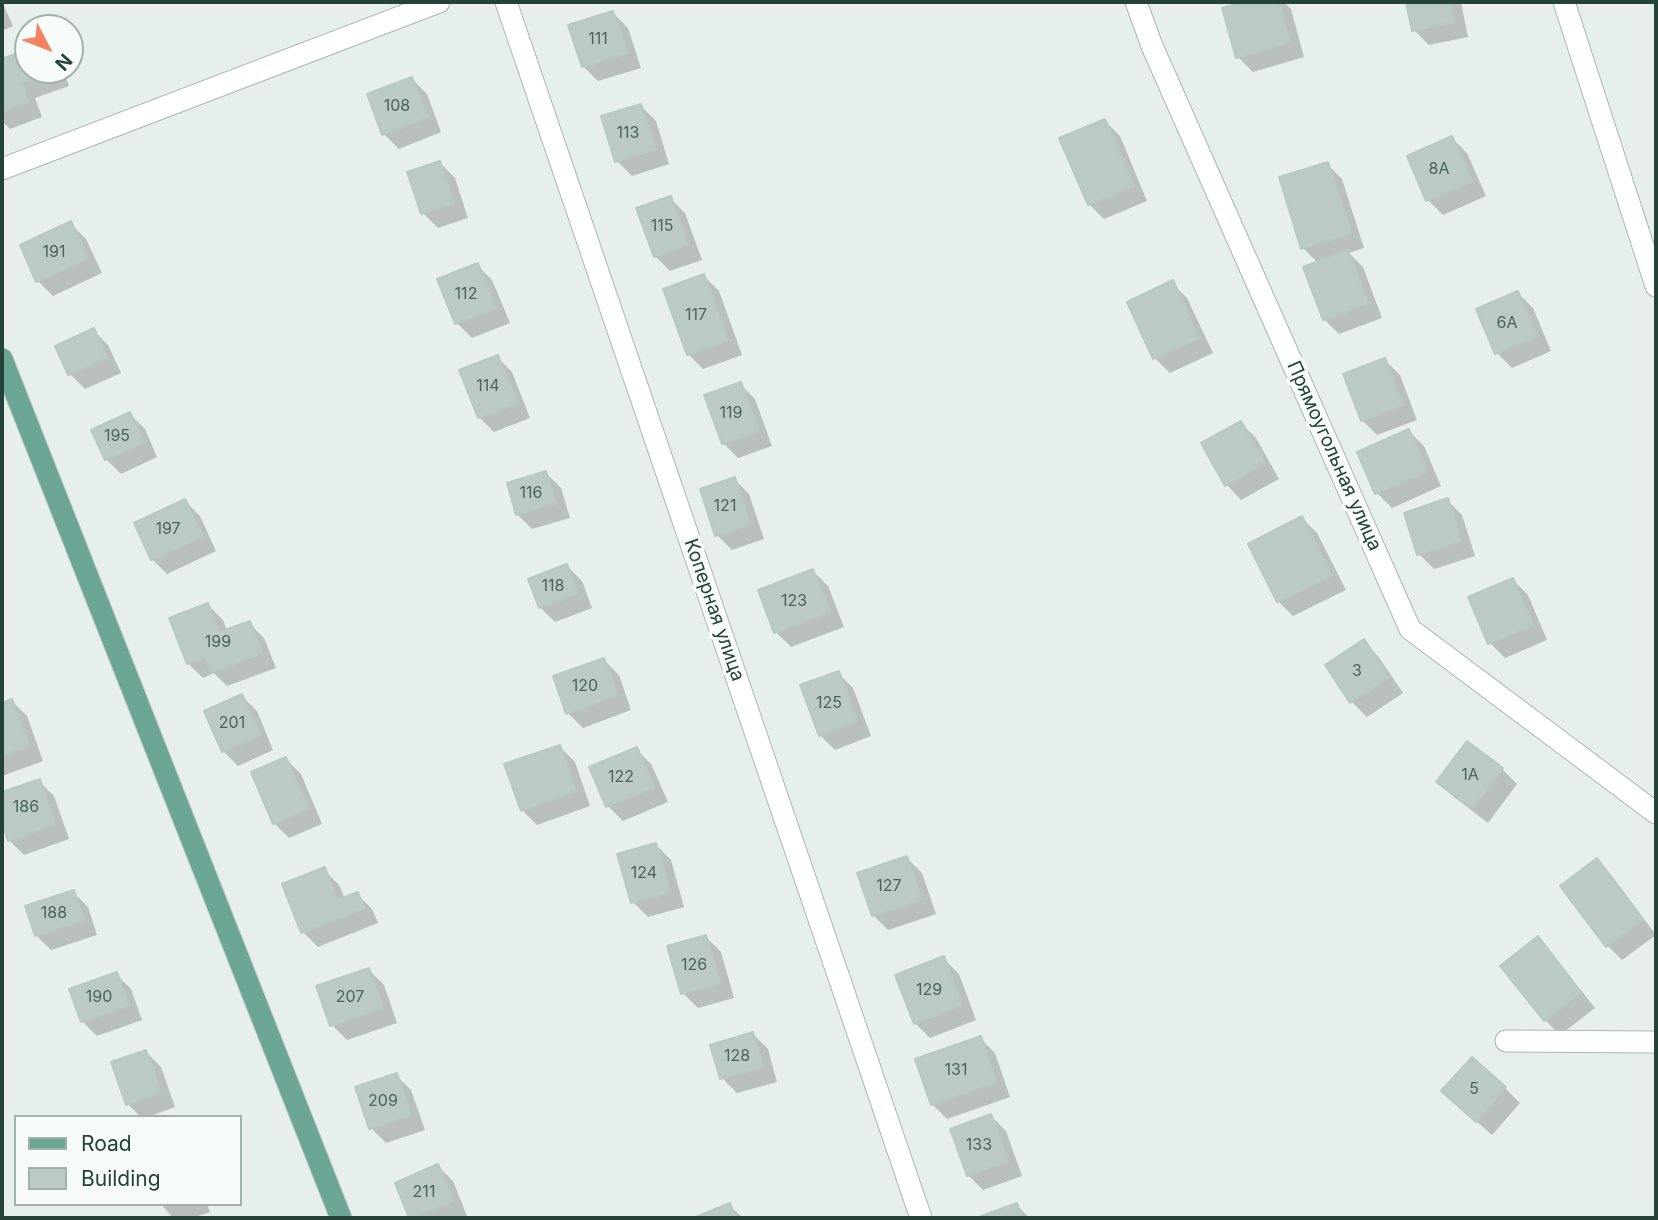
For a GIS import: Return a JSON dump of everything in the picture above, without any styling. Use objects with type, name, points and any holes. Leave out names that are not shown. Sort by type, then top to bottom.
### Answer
[{"type":"main road","points":[[2,359],[341,1218]]},
{"type":"street","points":[[2,169],[439,2]]},
{"type":"street","name":"Коперная улица","points":[[506,2],[921,1218]]},
{"type":"street","name":"Прямоугольная улица","points":[[1136,2],[1152,46],[1410,629],[1656,813]]},
{"type":"street","points":[[1564,2],[1656,286]]},
{"type":"street","points":[[1506,1041],[1656,1042]]},
{"type":"building","points":[[1244,2],[1279,2],[1290,42],[1236,58],[1222,8]]},
{"type":"building","points":[[1406,2],[1450,2],[1454,22],[1412,31]]},
{"type":"building","points":[[613,11],[627,53],[582,67],[568,25]]},
{"type":"building","points":[[14,54],[14,84],[21,84],[29,102],[2,112],[2,59]]},
{"type":"building","points":[[412,77],[428,117],[382,135],[367,94]]},
{"type":"building","points":[[641,104],[656,149],[615,162],[601,116]]},
{"type":"building","points":[[1105,119],[1134,186],[1088,205],[1059,138]]},
{"type":"building","points":[[1452,136],[1472,181],[1426,201],[1407,156]]},
{"type":"building","points":[[440,161],[454,203],[421,214],[407,172]]},
{"type":"building","points":[[1328,162],[1351,233],[1301,249],[1279,177]]},
{"type":"building","points":[[671,196],[688,244],[654,257],[636,208]]},
{"type":"building","points":[[71,221],[88,258],[36,282],[20,245]]},
{"type":"building","points":[[1348,250],[1368,303],[1323,320],[1303,267]]},
{"type":"building","points":[[478,263],[496,308],[455,324],[437,279]]},
{"type":"building","points":[[704,274],[728,340],[687,355],[663,289]]},
{"type":"building","points":[[1173,280],[1199,338],[1153,359],[1127,302]]},
{"type":"building","points":[[1518,291],[1537,336],[1495,354],[1476,309]]},
{"type":"building","points":[[94,328],[107,358],[68,375],[55,346]]},
{"type":"building","points":[[498,355],[517,403],[478,418],[459,370]]},
{"type":"building","points":[[1385,358],[1403,405],[1361,421],[1343,374]]},
{"type":"building","points":[[741,382],[759,431],[722,444],[704,395]]},
{"type":"building","points":[[130,412],[144,442],[105,460],[91,430]]},
{"type":"building","points":[[1241,421],[1265,463],[1225,486],[1201,443]]},
{"type":"building","points":[[1409,429],[1427,471],[1375,494],[1357,452]]},
{"type":"building","points":[[546,471],[556,503],[516,515],[507,483]]},
{"type":"building","points":[[735,477],[750,524],[715,536],[700,489]]},
{"type":"building","points":[[1448,498],[1461,541],[1417,555],[1404,513]]},
{"type":"building","points":[[185,499],[203,536],[151,560],[134,523]]},
{"type":"building","points":[[1302,516],[1332,575],[1277,602],[1248,544]]},
{"type":"building","points":[[567,564],[578,593],[539,608],[528,579]]},
{"type":"building","points":[[813,569],[830,612],[774,633],[758,590]]},
{"type":"building","points":[[1513,578],[1533,625],[1488,644],[1468,597]]},
{"type":"building","points":[[208,603],[219,632],[250,621],[262,653],[211,672],[205,657],[187,664],[169,618]]},
{"type":"building","points":[[1364,639],[1389,677],[1350,703],[1325,665]]},
{"type":"building","points":[[604,658],[618,695],[566,714],[553,676]]},
{"type":"building","points":[[839,671],[857,721],[819,736],[800,685]]},
{"type":"building","points":[[242,694],[260,735],[222,752],[204,711]]},
{"type":"building","points":[[12,699],[29,746],[2,756],[2,703]]},
{"type":"building","points":[[1467,741],[1503,768],[1472,809],[1436,782]]},
{"type":"building","points":[[560,745],[576,791],[521,811],[504,764]]},
{"type":"building","points":[[637,747],[654,787],[606,807],[589,767]]},
{"type":"building","points":[[286,757],[308,809],[273,824],[251,772]]},
{"type":"building","points":[[40,779],[55,824],[8,841],[2,823],[2,792]]},
{"type":"building","points":[[656,843],[670,892],[631,903],[617,854]]},
{"type":"building","points":[[907,856],[922,899],[872,916],[857,873]]},
{"type":"building","points":[[1597,858],[1643,919],[1606,947],[1560,886]]},
{"type":"building","points":[[325,867],[337,900],[358,892],[364,908],[301,933],[282,884]]},
{"type":"building","points":[[74,890],[84,920],[35,936],[25,906]]},
{"type":"building","points":[[706,935],[720,983],[681,994],[667,946]]},
{"type":"building","points":[[1538,936],[1581,992],[1544,1021],[1500,966]]},
{"type":"building","points":[[944,956],[962,1005],[914,1024],[895,975]]},
{"type":"building","points":[[369,968],[383,1008],[330,1026],[316,986]]},
{"type":"building","points":[[117,972],[129,1005],[81,1022],[69,989]]},
{"type":"building","points":[[753,1032],[763,1067],[720,1079],[710,1045]]},
{"type":"building","points":[[981,1036],[996,1082],[931,1105],[915,1059]]},
{"type":"building","points":[[146,1050],[161,1092],[126,1105],[111,1062]]},
{"type":"building","points":[[1472,1057],[1506,1087],[1476,1122],[1441,1091]]},
{"type":"building","points":[[397,1073],[411,1115],[369,1129],[355,1087]]},
{"type":"building","points":[[991,1114],[1008,1161],[967,1176],[950,1129]]},
{"type":"building","points":[[438,1164],[454,1201],[409,1218],[395,1183]]},
{"type":"building","points":[[730,1203],[736,1218],[693,1218]]},
{"type":"building","points":[[1017,1203],[1022,1218],[976,1218]]}]
